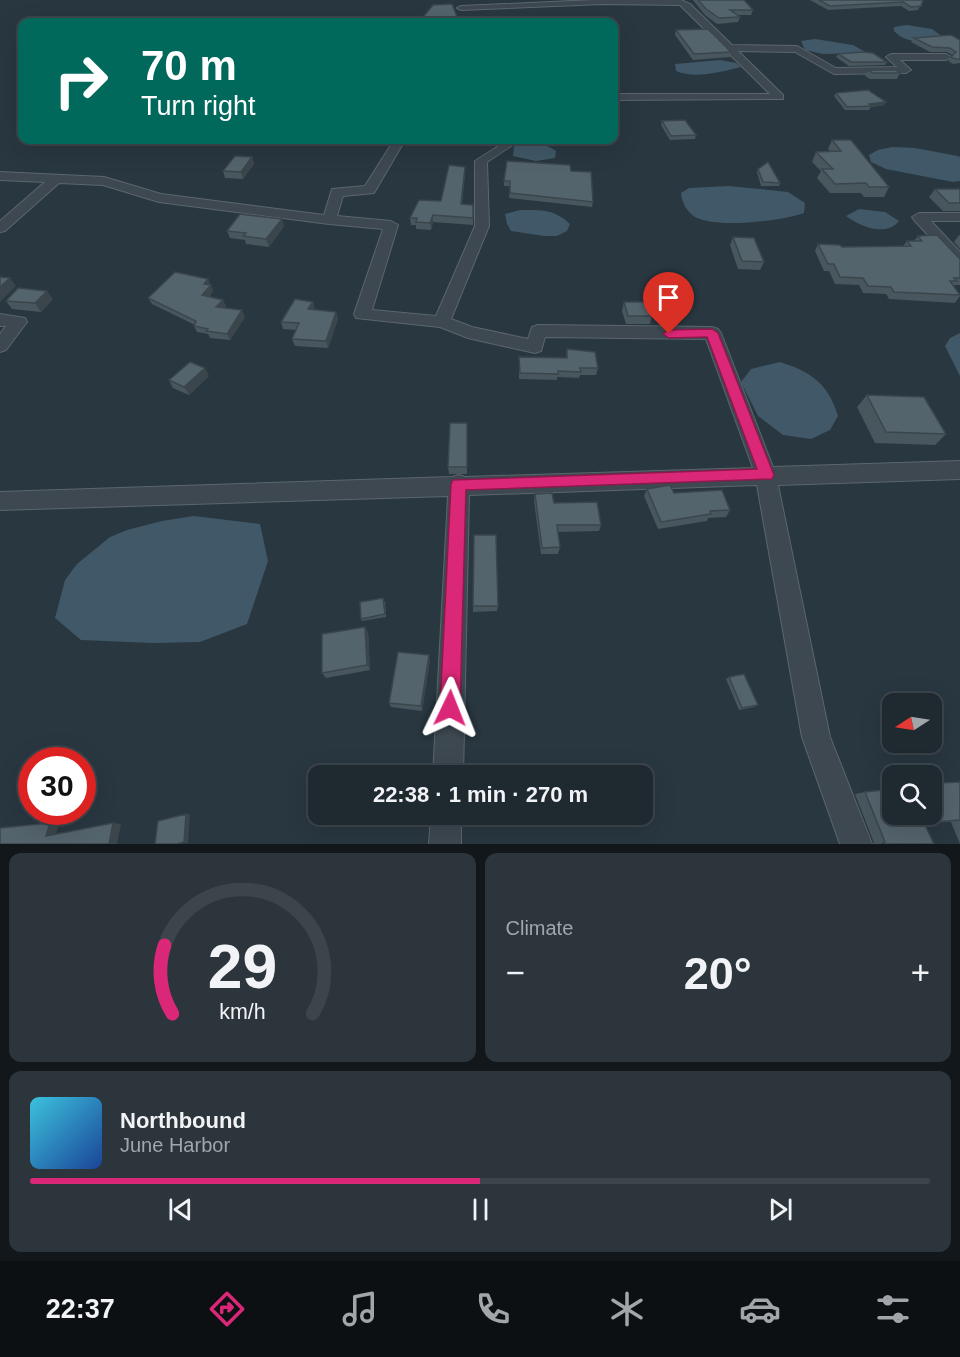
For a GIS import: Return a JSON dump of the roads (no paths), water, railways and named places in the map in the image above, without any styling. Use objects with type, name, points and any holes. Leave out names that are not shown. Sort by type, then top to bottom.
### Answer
[{"type":"street","points":[[461,8],[602,2],[678,2],[779,97],[618,98]]},
{"type":"street","points":[[729,48],[797,49],[834,71],[906,70],[891,57],[946,57]]},
{"type":"street","points":[[329,220],[337,192],[369,190],[397,144]]},
{"type":"street","points":[[442,322],[482,226],[481,160],[508,144]]},
{"type":"street","points":[[0,176],[104,182],[159,198],[329,220],[391,225],[362,314],[442,322],[468,332],[535,347],[538,331],[712,333],[766,475],[816,737],[856,844]]},
{"type":"street","points":[[0,228],[56,179]]},
{"type":"street","points":[[960,217],[919,217],[960,261]]},
{"type":"street","points":[[0,320],[19,322],[0,346]]},
{"type":"street","points":[[0,501],[459,484],[960,470]]},
{"type":"street","points":[[448,765],[459,484]]},
{"type":"street","points":[[445,844],[446,825]]},
{"type":"water","points":[[907,25],[932,29],[943,37],[924,41],[911,40],[905,39],[894,31],[894,27]]},
{"type":"water","points":[[815,39],[853,45],[867,53],[823,54],[805,50],[801,41]]},
{"type":"water","points":[[720,60],[736,63],[741,67],[700,75],[676,71],[675,64]]},
{"type":"water","points":[[540,144],[548,146],[556,151],[555,158],[536,161],[513,156],[514,146]]},
{"type":"water","points":[[892,147],[915,148],[960,157],[960,181],[953,182],[886,169],[871,162],[869,155]]},
{"type":"water","points":[[729,186],[788,192],[805,203],[804,213],[765,221],[718,223],[695,217],[687,210],[682,200],[681,193],[689,188]]},
{"type":"water","points":[[859,209],[885,212],[899,221],[887,229],[866,227],[846,216]]},
{"type":"water","points":[[520,210],[547,211],[559,215],[570,224],[567,231],[557,236],[511,231],[505,214]]},
{"type":"water","points":[[960,333],[960,376],[945,346],[950,338]]},
{"type":"water","points":[[780,362],[801,370],[817,380],[829,395],[838,416],[830,430],[811,439],[783,435],[758,416],[741,382],[751,369]]},
{"type":"water","points":[[194,516],[260,524],[268,561],[247,624],[200,642],[153,643],[81,640],[55,618],[65,580],[77,564],[110,537],[162,521]]}]
